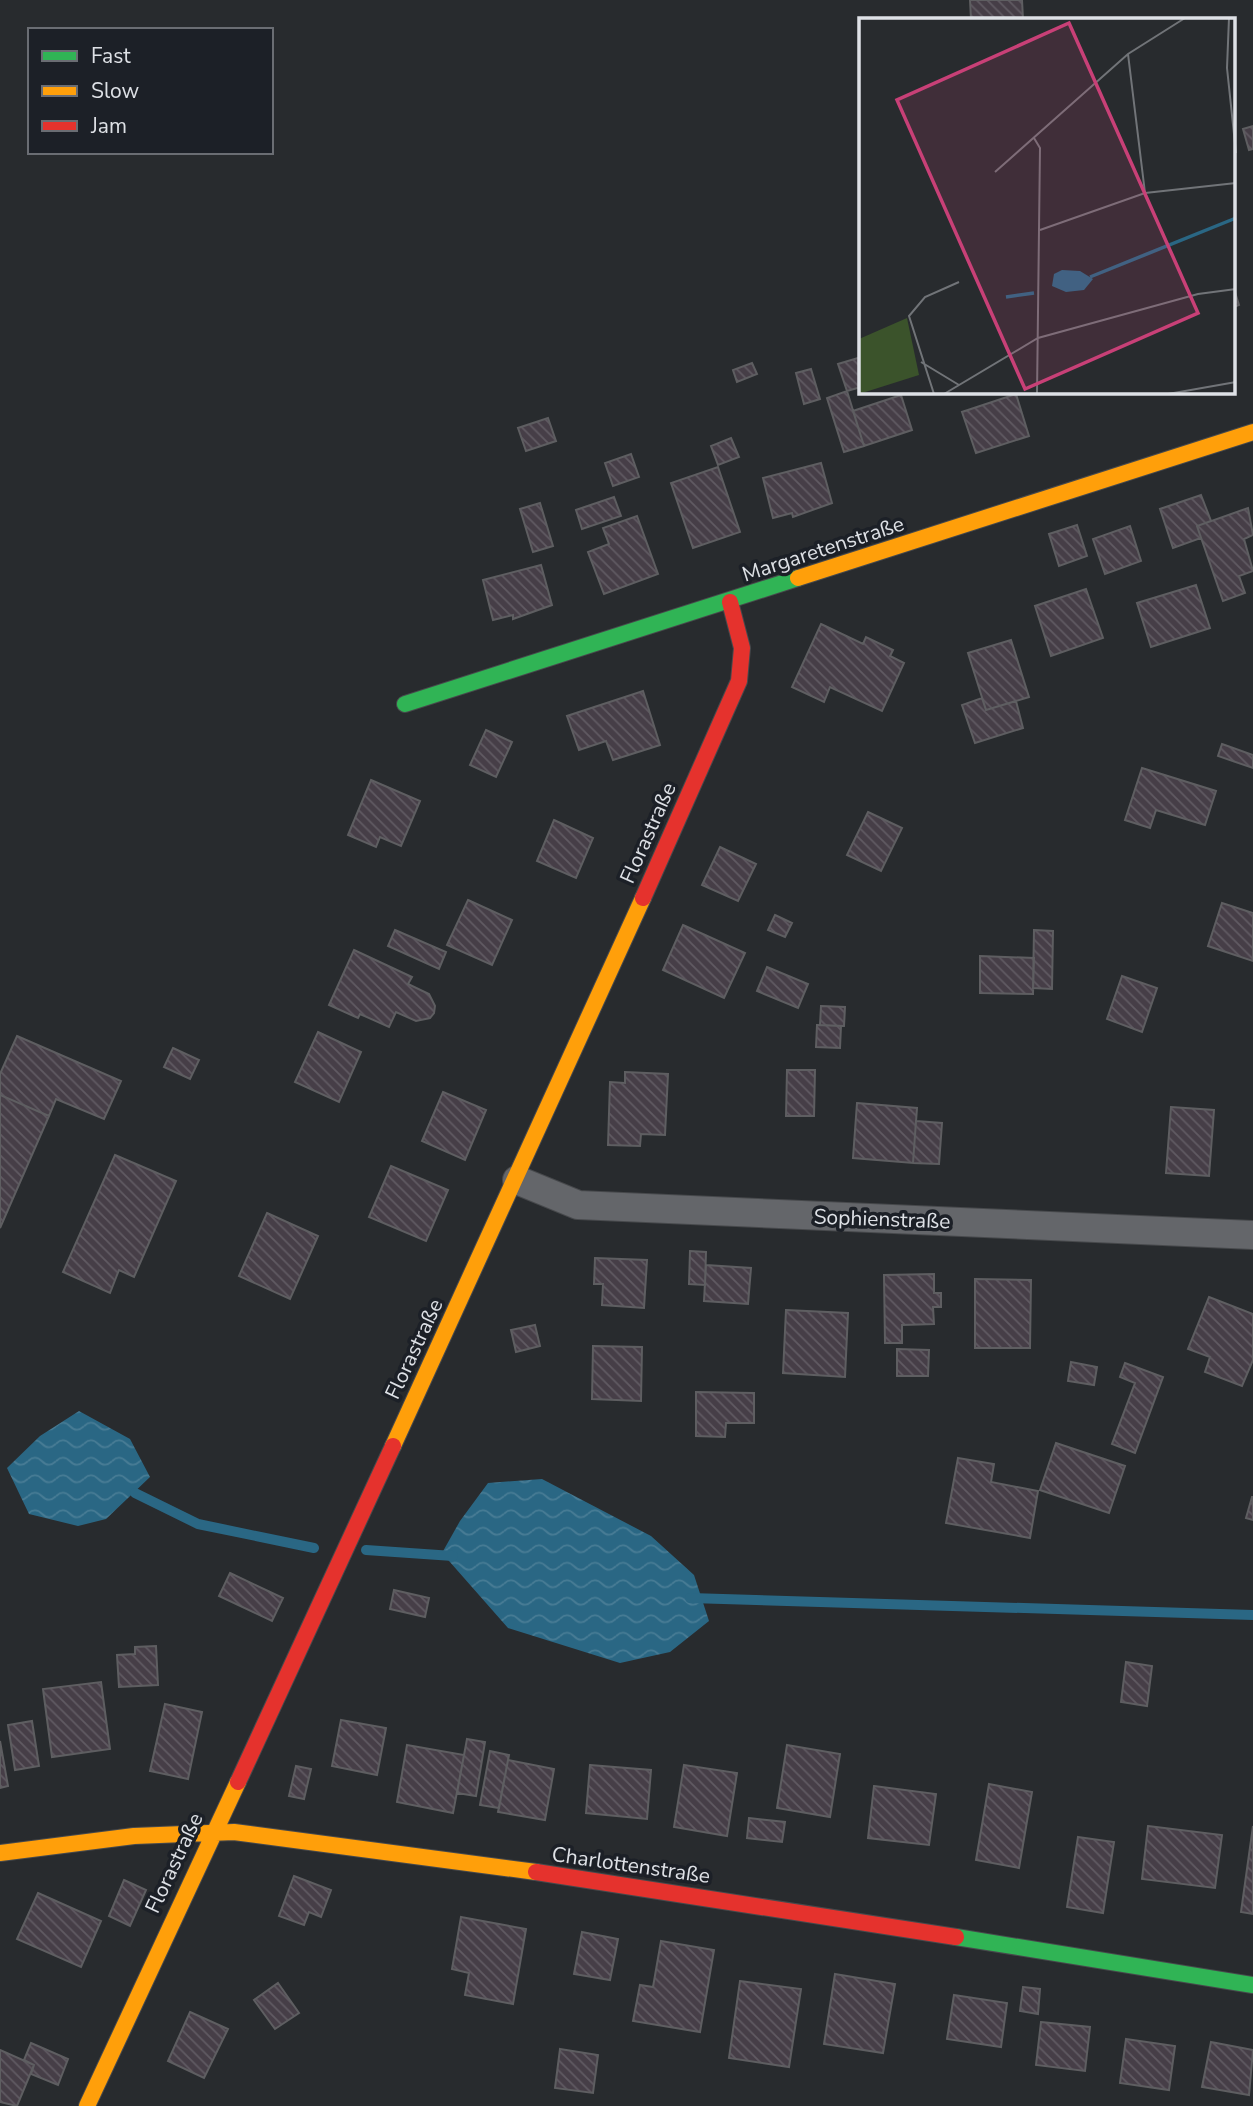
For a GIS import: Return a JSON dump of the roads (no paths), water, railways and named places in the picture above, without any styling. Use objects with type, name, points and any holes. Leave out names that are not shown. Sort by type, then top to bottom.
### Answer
[{"type":"street","name":"Margaretenstraße","points":[[405,704],[730,602],[1253,432]]},
{"type":"street","name":"Florastraße","points":[[87,2106],[213,1829],[517,1180],[739,681],[742,648],[730,602]]},
{"type":"street","name":"Sophienstraße","points":[[517,1180],[578,1205],[1253,1235]]},
{"type":"street","name":"Charlottenstraße","points":[[0,1853],[160,1832],[213,1829],[268,1834],[743,1902],[1253,1985]]},
{"type":"water","points":[[79,1411],[130,1439],[150,1477],[106,1519],[78,1526],[29,1514],[7,1468],[40,1436]]},
{"type":"water","points":[[542,1479],[651,1536],[694,1575],[709,1621],[670,1652],[620,1663],[508,1628],[442,1553],[460,1521],[488,1483]]},
{"type":"waterway","points":[[135,1493],[198,1524],[314,1548]]},
{"type":"waterway","points":[[366,1550],[453,1556]]},
{"type":"waterway","points":[[690,1598],[1253,1615]]}]
